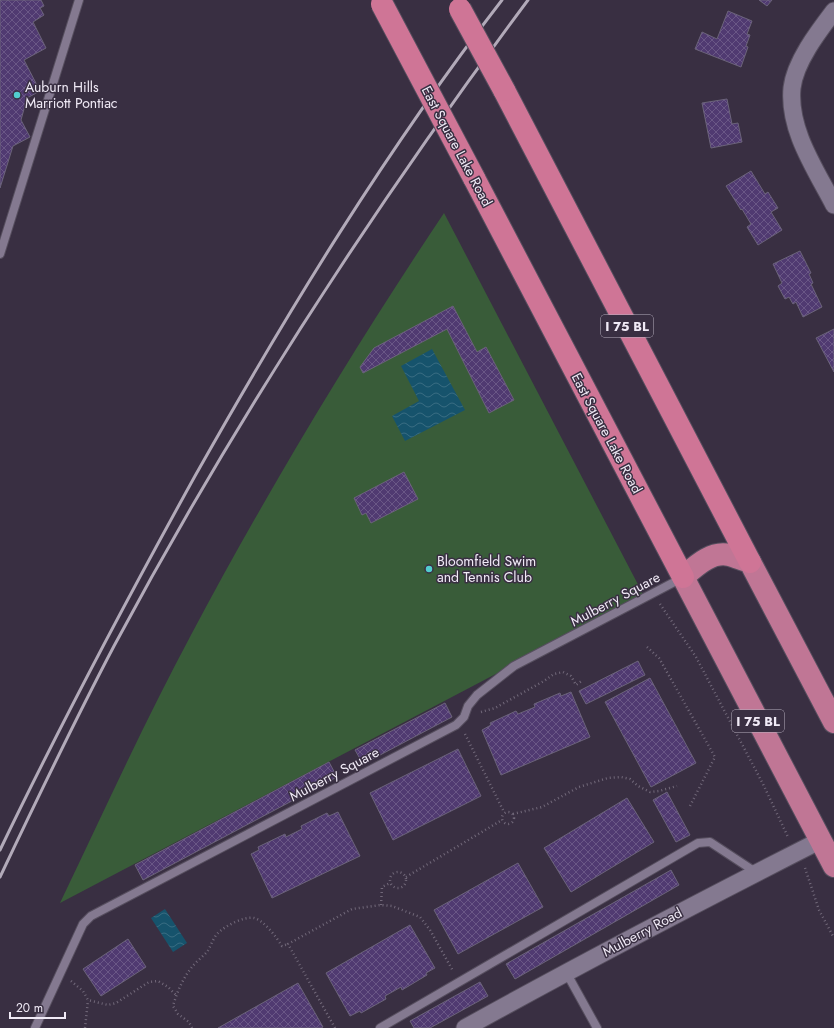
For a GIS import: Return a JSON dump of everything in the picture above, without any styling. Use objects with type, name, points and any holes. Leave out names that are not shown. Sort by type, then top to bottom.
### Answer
[{"type":"highway","name":"East Square Lake Road","points":[[381,2],[834,866]]},
{"type":"highway","name":"I 75 BL","points":[[458,4],[834,722]]},
{"type":"highway","points":[[683,577],[706,559],[715,555],[728,555],[750,562]]},
{"type":"street","points":[[834,11],[805,55],[796,73],[792,88],[795,121],[802,143],[834,205]]},
{"type":"street","name":"Mulberry Road","points":[[465,1028],[566,972],[821,840]]},
{"type":"lane","points":[[0,254],[79,0]]},
{"type":"lane","name":"Mulberry Square","points":[[35,1028],[83,924],[91,916],[460,722],[464,717],[468,706],[477,696],[514,666],[683,577]]},
{"type":"lane","points":[[380,1028],[698,843],[710,842],[756,873]]},
{"type":"lane","points":[[566,972],[597,1028]]},
{"type":"path","points":[[665,613],[696,657],[763,784],[786,834]]},
{"type":"path","points":[[647,647],[659,658],[715,758],[689,808]]},
{"type":"path","points":[[502,820],[504,812],[460,722],[485,710],[495,708],[554,674],[563,672],[571,676],[576,685],[583,680]]},
{"type":"path","points":[[504,812],[508,811],[514,814],[542,807],[579,787],[608,778],[621,777],[630,779],[638,786],[650,792],[677,786]]},
{"type":"path","points":[[502,820],[506,824],[511,823],[514,819],[514,814]]},
{"type":"path","points":[[406,877],[502,820]]},
{"type":"path","points":[[396,872],[402,872],[406,877],[405,885],[401,888],[396,888],[390,883],[390,877],[396,872]]},
{"type":"path","points":[[808,873],[819,910],[834,938]]},
{"type":"path","points":[[381,905],[382,887],[390,883]]},
{"type":"path","points":[[192,1028],[189,1022],[178,1014],[173,1006],[176,995],[191,967],[206,953],[218,933],[230,924],[239,920],[254,918],[266,925],[282,946],[352,909],[381,905],[392,906],[420,917],[430,930],[460,981]]},
{"type":"path","points":[[288,944],[335,1028]]},
{"type":"path","points":[[60,973],[77,985],[83,991],[88,1000],[85,1028]]},
{"type":"path","points":[[88,1000],[108,1006],[116,1003],[149,982],[158,981],[168,987],[176,995]]},
{"type":"green space","name":"Bloomfield Swim and Tennis Club","points":[[444,213],[644,596],[60,903],[157,701],[250,527],[344,368]]},
{"type":"water","points":[[432,349],[465,410],[405,441],[392,416],[419,401],[401,366]]},
{"type":"water","points":[[165,909],[187,943],[173,952],[151,918]]},
{"type":"building","name":"Auburn Hills Marriott Pontiac","points":[[0,0],[41,0],[44,6],[40,8],[44,15],[33,22],[46,48],[24,60],[40,91],[27,98],[21,120],[30,137],[13,146],[0,188]]},
{"type":"building","points":[[759,0],[772,0],[767,6]]},
{"type":"building","points":[[728,11],[752,21],[747,34],[750,35],[746,46],[748,47],[741,67],[695,49],[702,32],[717,39]]},
{"type":"building","points":[[727,99],[732,124],[738,123],[742,142],[711,148],[702,103]]},
{"type":"building","points":[[751,171],[765,194],[768,192],[778,208],[771,212],[782,230],[758,245],[747,227],[751,224],[726,186]]},
{"type":"building","points":[[800,251],[811,273],[809,274],[813,283],[811,284],[822,307],[803,317],[796,302],[793,304],[789,297],[785,299],[778,286],[782,283],[773,264]]},
{"type":"building","points":[[453,306],[477,352],[486,347],[514,400],[489,413],[447,329],[363,373],[360,367],[374,348]]},
{"type":"building","points":[[834,329],[834,372],[816,338]]},
{"type":"building","points":[[404,472],[418,499],[371,523],[366,513],[362,515],[354,498]]},
{"type":"building","points":[[638,661],[645,675],[586,704],[579,691]]},
{"type":"building","points":[[650,678],[696,763],[651,787],[605,702]]},
{"type":"building","points":[[571,692],[590,737],[501,775],[482,730],[491,725],[490,723],[516,711],[518,714],[535,707],[534,704],[560,693],[561,696]]},
{"type":"building","points":[[445,703],[452,717],[363,764],[355,750]]},
{"type":"building","points":[[458,749],[481,796],[393,840],[370,793]]},
{"type":"building","points":[[329,762],[337,777],[143,880],[135,865]]},
{"type":"building","points":[[667,792],[690,835],[676,842],[653,800]]},
{"type":"building","points":[[627,798],[654,842],[571,892],[544,848]]},
{"type":"building","points":[[338,812],[360,856],[272,898],[251,854],[259,850],[258,847],[285,834],[286,837],[302,829],[301,826],[327,813],[329,816]]},
{"type":"building","points":[[518,863],[543,907],[458,954],[434,910]]},
{"type":"building","points":[[671,870],[679,885],[515,979],[506,964]]},
{"type":"building","points":[[410,925],[435,968],[426,973],[427,975],[402,990],[401,987],[385,996],[386,999],[361,1013],[360,1011],[350,1016],[326,973]]},
{"type":"building","points":[[128,939],[146,967],[101,996],[83,969]]},
{"type":"building","points":[[480,982],[488,996],[430,1028],[414,1028],[410,1021]]},
{"type":"building","points":[[298,983],[323,1027],[218,1028]]},
{"type":"railway","points":[[0,850],[71,708],[195,476],[302,292],[378,173],[418,114],[502,0]]},
{"type":"railway","points":[[0,877],[114,646],[208,479],[309,315],[362,235],[471,77],[528,0]]},
{"type":"place","name":"Auburn Hills Marriott Pontiac","points":[[17,95]]},
{"type":"place","name":"Bloomfield Swim and Tennis Club","points":[[429,569]]}]
